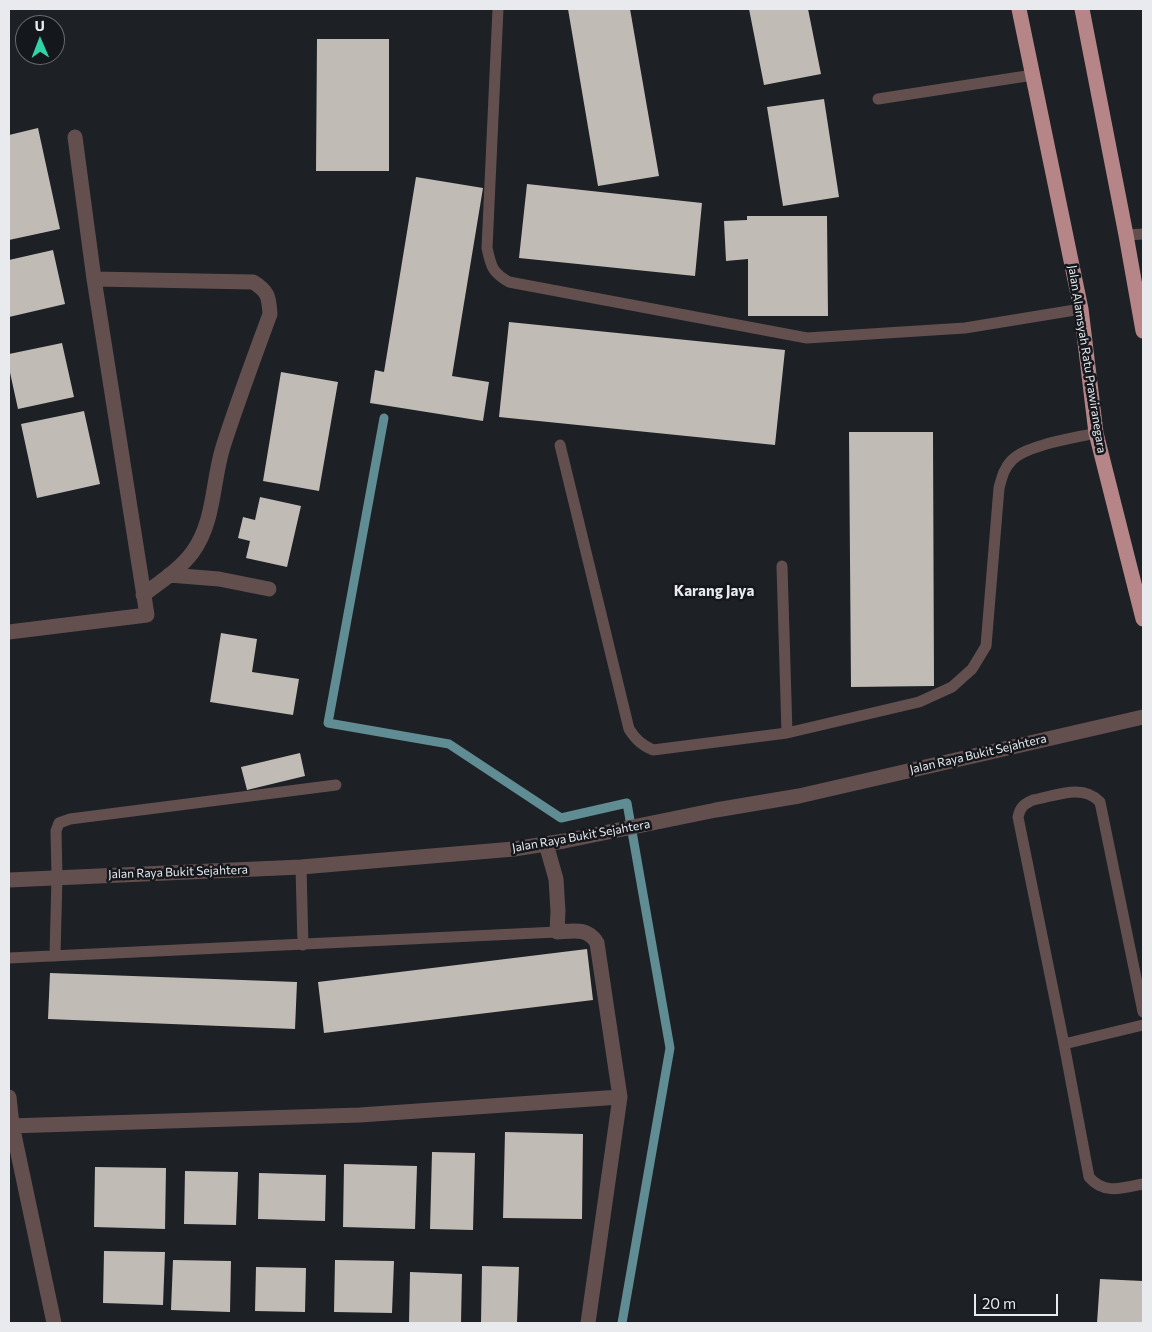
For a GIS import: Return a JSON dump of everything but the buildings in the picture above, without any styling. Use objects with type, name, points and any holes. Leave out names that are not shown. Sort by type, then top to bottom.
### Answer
[{"type":"highway","name":"Jalan Alamsyah Ratu Prawiranegara","points":[[1019,9],[1081,309],[1096,433],[1143,619]]},
{"type":"highway","points":[[1082,9],[1143,331]]},
{"type":"street","points":[[9,632],[147,614],[94,279],[75,136]]},
{"type":"street","points":[[94,279],[252,282],[263,288],[269,300],[270,314],[222,449],[211,510],[201,536],[192,553],[169,575],[143,595]]},
{"type":"street","points":[[169,575],[219,579],[269,589]]},
{"type":"street","name":"Jalan Raya Bukit Sejahtera","points":[[9,880],[301,867],[514,849],[798,796],[1143,717]]},
{"type":"street","points":[[546,844],[556,879],[557,932],[582,931],[593,936],[597,943],[620,1097],[588,1323]]},
{"type":"street","points":[[9,1097],[10,1126],[54,1323]]},
{"type":"street","points":[[10,1126],[360,1114],[620,1097]]},
{"type":"lane","points":[[498,9],[487,248],[491,265],[497,275],[509,282],[807,338],[965,328],[1081,309]]},
{"type":"lane","points":[[878,99],[1033,75]]},
{"type":"lane","points":[[1126,235],[1143,234]]},
{"type":"lane","points":[[560,445],[629,729],[635,739],[643,746],[653,750],[787,733],[919,702],[952,687],[972,669],[986,646],[999,488],[1003,472],[1013,459],[1028,450],[1096,433]]},
{"type":"lane","points":[[782,566],[787,733]]},
{"type":"lane","points":[[55,956],[56,831],[59,823],[336,785]]},
{"type":"lane","points":[[1143,1012],[1100,802],[1096,797],[1081,791],[1026,803],[1020,809],[1018,817],[1089,1177],[1095,1185],[1113,1190],[1143,1184]]},
{"type":"lane","points":[[301,867],[303,945]]},
{"type":"lane","points":[[9,958],[557,932]]},
{"type":"lane","points":[[1064,1044],[1143,1025]]},
{"type":"waterway","points":[[384,418],[328,723],[449,744],[561,818],[627,803],[670,1048],[622,1323]]},
{"type":"district","name":"Karang Jaya","points":[[714,591]]}]
